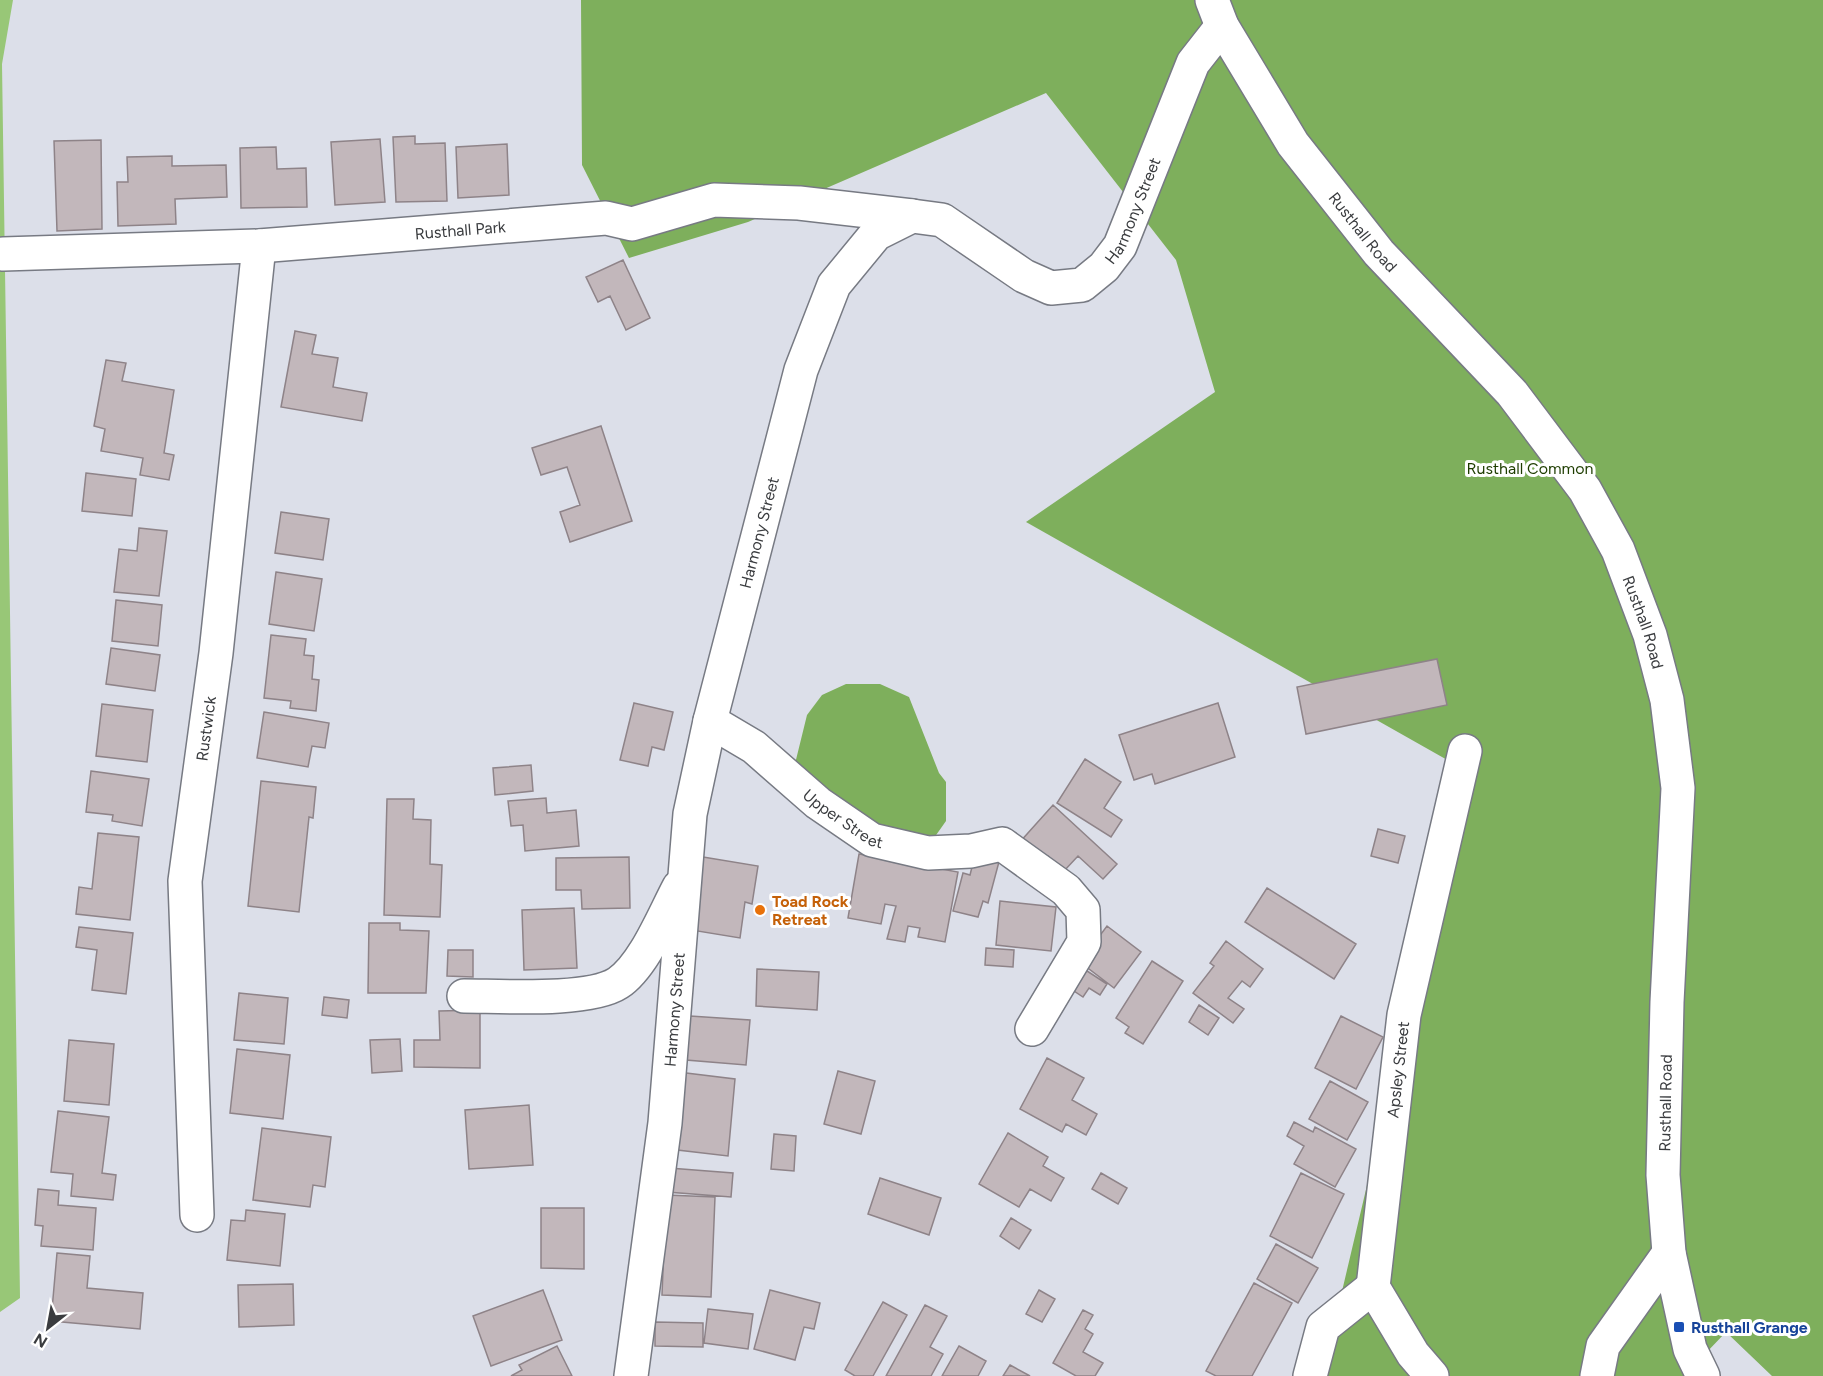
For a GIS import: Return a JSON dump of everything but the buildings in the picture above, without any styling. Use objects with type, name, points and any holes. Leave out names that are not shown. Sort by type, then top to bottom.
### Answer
[{"type":"street","name":"Harmony Street","points":[[632,1370],[665,1123],[690,814],[711,721],[801,370],[834,285],[876,234],[912,216],[942,220],[1024,276],[1051,288],[1082,285],[1104,267],[1120,246],[1192,63],[1217,13]]},
{"type":"street","name":"Rusthall Road","points":[[1217,13],[1293,144],[1379,254],[1512,393],[1585,490],[1618,550],[1650,635],[1667,700],[1678,788],[1667,1002],[1663,1175],[1670,1253],[1690,1349],[1703,1376]]},
{"type":"street","name":"Rusthall Park","points":[[3,254],[259,246],[606,218],[632,224],[714,200],[799,203],[912,216]]},
{"type":"street","name":"Rustwick","points":[[197,1215],[185,881],[216,653],[259,246]]},
{"type":"street","name":"Upper Street","points":[[711,721],[754,747],[818,803],[872,840],[928,853],[971,851],[1002,844],[1066,890],[1083,910],[1084,942],[1032,1029]]},
{"type":"street","name":"Apsley Street","points":[[1373,1287],[1404,1015],[1465,752]]},
{"type":"street","points":[[464,996],[567,995],[598,991],[617,984],[630,971],[651,940],[685,875]]},
{"type":"street","points":[[1597,1376],[1603,1346],[1670,1253]]},
{"type":"street","points":[[1310,1376],[1323,1327],[1373,1287],[1413,1354],[1432,1376]]},
{"type":"green space","points":[[0,0],[13,0],[2,64],[20,1298],[0,1312]]},
{"type":"green space","name":"Rusthall Common","points":[[581,0],[1823,0],[1823,1376],[1772,1376],[1726,1332],[1684,1376],[1322,1376],[1465,770],[1026,522],[1215,392],[1176,260],[1046,93],[748,222],[629,258],[582,165]]},
{"type":"green space","points":[[846,684],[880,684],[909,697],[939,773],[946,782],[946,821],[934,838],[887,838],[793,772],[807,715],[822,695]]},
{"type":"place","name":"Toad Rock Retreat","points":[[760,910]]},
{"type":"place","name":"Rusthall Grange","points":[[1679,1327]]}]
